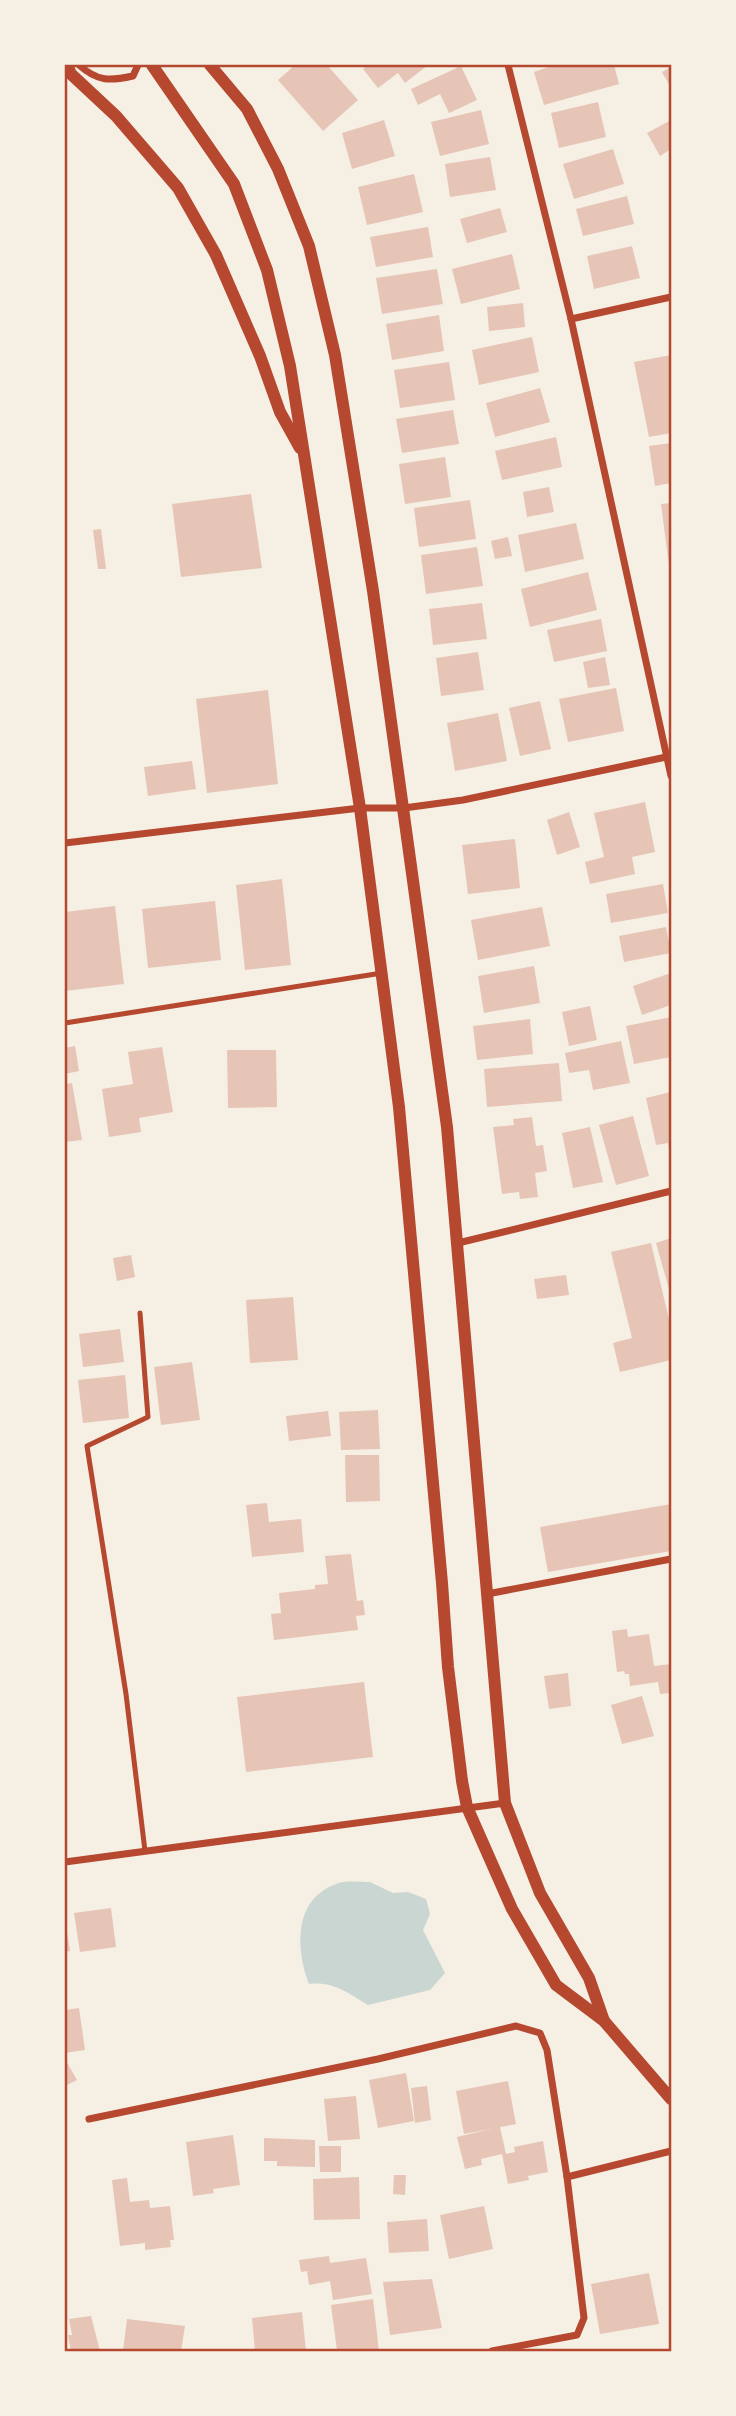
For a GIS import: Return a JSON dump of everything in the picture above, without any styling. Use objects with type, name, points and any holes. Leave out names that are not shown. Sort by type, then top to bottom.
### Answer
[{"type":"street","points":[[67,65],[71,74],[116,116],[178,188],[216,255],[260,356],[280,412],[305,458]]},
{"type":"street","points":[[79,65],[88,73],[109,81],[133,76],[138,65]]},
{"type":"street","points":[[152,65],[234,184],[267,271],[290,366],[360,808],[399,1107],[448,1667],[467,1807],[512,1909],[556,1985],[604,2021],[671,2099]]},
{"type":"street","points":[[209,65],[247,109],[278,169],[309,246],[337,368],[373,591],[447,1127],[505,1803],[540,1893],[589,1978],[604,2021]]},
{"type":"street","points":[[508,65],[571,318],[671,776]]},
{"type":"street","points":[[571,318],[671,297]]},
{"type":"street","points":[[65,843],[360,808],[404,808],[463,800],[669,757]]},
{"type":"street","points":[[458,1243],[671,1191]]},
{"type":"street","points":[[486,1594],[671,1559]]},
{"type":"street","points":[[65,1862],[505,1803]]},
{"type":"street","points":[[89,2119],[378,2059],[516,2026],[540,2033],[547,2049],[567,2178],[584,2318],[577,2335],[492,2351]]},
{"type":"street","points":[[567,2178],[671,2151]]},
{"type":"lane","points":[[65,1023],[382,973]]},
{"type":"lane","points":[[140,1313],[148,1417],[87,1446],[126,1694],[145,1851]]},
{"type":"shaded area","points":[[370,1882],[393,1893],[408,1892],[426,1899],[430,1914],[423,1930],[445,1973],[430,1990],[368,2005],[333,1986],[309,1984],[300,1941],[305,1913],[312,1901],[322,1891],[340,1883]]},
{"type":"building","points":[[295,65],[327,65],[358,100],[323,131],[278,80]]},
{"type":"building","points":[[369,65],[428,65],[405,83],[398,73],[378,88],[363,69]]},
{"type":"building","points":[[554,65],[614,65],[619,84],[544,105],[534,72]]},
{"type":"building","points":[[461,66],[477,100],[449,113],[440,94],[418,105],[411,89]]},
{"type":"building","points":[[671,67],[671,88],[662,72]]},
{"type":"building","points":[[598,102],[606,137],[559,148],[551,113]]},
{"type":"building","points":[[481,110],[489,144],[440,156],[431,122]]},
{"type":"building","points":[[384,120],[395,156],[352,169],[342,133]]},
{"type":"building","points":[[671,120],[671,149],[660,156],[647,133]]},
{"type":"building","points":[[613,149],[624,184],[574,199],[563,164]]},
{"type":"building","points":[[490,157],[496,190],[450,197],[445,164]]},
{"type":"building","points":[[414,174],[423,212],[367,225],[358,187]]},
{"type":"building","points":[[627,196],[634,224],[583,236],[576,209]]},
{"type":"building","points":[[500,208],[507,232],[467,243],[460,219]]},
{"type":"building","points":[[428,227],[433,257],[376,267],[370,237]]},
{"type":"building","points":[[632,246],[640,278],[594,289],[587,256]]},
{"type":"building","points":[[512,254],[520,289],[461,304],[452,269]]},
{"type":"building","points":[[437,269],[443,304],[382,314],[376,278]]},
{"type":"building","points":[[523,303],[525,327],[489,331],[487,307]]},
{"type":"building","points":[[439,315],[444,351],[392,360],[386,324]]},
{"type":"building","points":[[532,337],[539,372],[479,385],[472,350]]},
{"type":"building","points":[[671,355],[671,433],[649,437],[634,362]]},
{"type":"building","points":[[449,362],[455,400],[400,408],[394,370]]},
{"type":"building","points":[[540,388],[550,422],[495,437],[486,403]]},
{"type":"building","points":[[453,410],[459,444],[402,453],[396,419]]},
{"type":"building","points":[[556,437],[562,467],[502,480],[495,451]]},
{"type":"building","points":[[671,443],[671,483],[655,486],[649,446]]},
{"type":"building","points":[[445,457],[451,497],[405,504],[399,464]]},
{"type":"building","points":[[549,487],[554,512],[527,517],[523,492]]},
{"type":"building","points":[[251,494],[262,568],[181,577],[172,504]]},
{"type":"building","points":[[470,500],[476,539],[419,547],[414,508]]},
{"type":"building","points":[[671,503],[671,573],[670,573],[661,504]]},
{"type":"building","points":[[576,523],[584,559],[525,572],[518,535]]},
{"type":"building","points":[[101,529],[106,569],[98,569],[93,530]]},
{"type":"building","points":[[508,537],[512,556],[495,559],[491,541]]},
{"type":"building","points":[[477,547],[483,586],[426,594],[421,555]]},
{"type":"building","points":[[588,572],[597,610],[530,627],[521,589]]},
{"type":"building","points":[[482,603],[487,639],[433,645],[429,609]]},
{"type":"building","points":[[601,619],[607,651],[554,662],[547,630]]},
{"type":"building","points":[[478,652],[484,690],[441,696],[436,658]]},
{"type":"building","points":[[605,657],[610,685],[588,688],[583,662]]},
{"type":"building","points":[[616,688],[624,731],[568,742],[559,699]]},
{"type":"building","points":[[268,690],[278,784],[207,793],[196,699]]},
{"type":"building","points":[[540,701],[551,749],[520,756],[509,708]]},
{"type":"building","points":[[498,713],[507,761],[455,771],[447,723]]},
{"type":"building","points":[[192,761],[196,789],[148,796],[144,767]]},
{"type":"building","points":[[645,802],[655,852],[632,857],[635,874],[590,884],[585,862],[604,857],[594,813]]},
{"type":"building","points":[[569,812],[580,847],[557,855],[547,820]]},
{"type":"building","points":[[515,839],[520,888],[468,894],[462,845]]},
{"type":"building","points":[[282,879],[291,965],[245,970],[236,885]]},
{"type":"building","points":[[663,884],[668,913],[611,923],[606,894]]},
{"type":"building","points":[[215,901],[221,960],[148,968],[142,909]]},
{"type":"building","points":[[115,906],[124,984],[65,991],[65,912]]},
{"type":"building","points":[[542,907],[550,946],[478,960],[471,920]]},
{"type":"building","points":[[666,927],[671,953],[624,962],[619,936]]},
{"type":"building","points":[[534,966],[540,1003],[484,1013],[478,976]]},
{"type":"building","points":[[671,973],[671,1005],[642,1015],[633,986]]},
{"type":"building","points":[[590,1006],[597,1040],[569,1046],[562,1012]]},
{"type":"building","points":[[671,1017],[671,1057],[634,1064],[626,1026]]},
{"type":"building","points":[[530,1019],[533,1054],[477,1060],[473,1026]]},
{"type":"building","points":[[621,1041],[630,1083],[593,1090],[589,1070],[569,1073],[565,1053]]},
{"type":"building","points":[[75,1046],[79,1071],[65,1074],[65,1048]]},
{"type":"building","points":[[162,1047],[173,1112],[139,1118],[141,1132],[109,1137],[102,1089],[133,1084],[128,1052]]},
{"type":"building","points":[[227,1050],[276,1050],[277,1107],[228,1108]]},
{"type":"building","points":[[559,1063],[562,1101],[487,1107],[484,1069]]},
{"type":"building","points":[[72,1083],[82,1140],[65,1142],[65,1084]]},
{"type":"building","points":[[671,1092],[670,1155],[668,1143],[656,1145],[646,1098]]},
{"type":"building","points":[[633,1116],[649,1176],[616,1185],[599,1125]]},
{"type":"building","points":[[532,1117],[536,1146],[543,1145],[547,1171],[535,1173],[538,1197],[520,1199],[519,1192],[502,1194],[493,1127],[514,1125],[513,1119]]},
{"type":"building","points":[[590,1127],[603,1182],[573,1188],[562,1133]]},
{"type":"building","points":[[671,1238],[671,1288],[669,1289],[656,1243]]},
{"type":"building","points":[[651,1243],[671,1328],[671,1360],[620,1372],[613,1343],[632,1338],[611,1252]]},
{"type":"building","points":[[131,1255],[135,1277],[117,1281],[113,1258]]},
{"type":"building","points":[[566,1275],[569,1295],[537,1299],[534,1279]]},
{"type":"building","points":[[293,1297],[298,1360],[250,1363],[246,1300]]},
{"type":"building","points":[[120,1329],[124,1362],[83,1367],[79,1334]]},
{"type":"building","points":[[192,1362],[200,1420],[161,1425],[154,1367]]},
{"type":"building","points":[[125,1375],[129,1418],[83,1423],[78,1380]]},
{"type":"building","points":[[378,1410],[380,1449],[341,1450],[339,1412]]},
{"type":"building","points":[[328,1411],[331,1436],[289,1441],[286,1416]]},
{"type":"building","points":[[345,1455],[379,1455],[380,1501],[346,1502]]},
{"type":"building","points":[[267,1503],[269,1522],[301,1519],[304,1552],[252,1557],[246,1505]]},
{"type":"building","points":[[671,1504],[671,1551],[548,1572],[540,1527]]},
{"type":"building","points":[[351,1554],[357,1601],[363,1600],[365,1615],[356,1616],[358,1630],[274,1640],[271,1614],[281,1613],[279,1593],[315,1589],[315,1585],[328,1584],[325,1556]]},
{"type":"building","points":[[627,1629],[628,1637],[649,1634],[654,1666],[671,1664],[671,1693],[660,1694],[658,1682],[630,1686],[629,1674],[624,1671],[617,1672],[612,1631]]},
{"type":"building","points":[[568,1673],[571,1706],[549,1709],[544,1676]]},
{"type":"building","points":[[364,1682],[373,1757],[246,1772],[237,1697]]},
{"type":"building","points":[[642,1696],[654,1736],[622,1744],[611,1705]]},
{"type":"building","points":[[111,1908],[116,1947],[80,1952],[74,1913]]},
{"type":"building","points":[[65,1920],[70,1951],[65,1952]]},
{"type":"building","points":[[79,2008],[85,2050],[65,2053],[65,2010]]},
{"type":"building","points":[[65,2059],[77,2080],[65,2086]]},
{"type":"building","points":[[406,2073],[414,2121],[378,2128],[369,2080]]},
{"type":"building","points":[[508,2081],[516,2124],[500,2127],[506,2154],[515,2152],[514,2147],[543,2141],[548,2172],[528,2176],[529,2180],[508,2184],[502,2154],[481,2159],[482,2165],[465,2169],[457,2137],[491,2129],[464,2134],[456,2091]]},
{"type":"building","points":[[427,2086],[431,2120],[415,2123],[411,2088]]},
{"type":"building","points":[[356,2096],[360,2139],[328,2141],[324,2099]]},
{"type":"building","points":[[233,2135],[240,2185],[213,2189],[214,2193],[193,2196],[186,2142]]},
{"type":"building","points":[[264,2138],[315,2140],[315,2167],[277,2166],[277,2161],[264,2161]]},
{"type":"building","points":[[319,2146],[341,2146],[341,2172],[320,2172]]},
{"type":"building","points":[[394,2175],[406,2175],[405,2195],[393,2194]]},
{"type":"building","points":[[359,2177],[360,2219],[314,2220],[313,2179]]},
{"type":"building","points":[[127,2178],[130,2202],[149,2200],[150,2208],[170,2206],[174,2240],[170,2240],[171,2247],[145,2250],[145,2243],[120,2246],[112,2180]]},
{"type":"building","points":[[484,2206],[493,2249],[449,2259],[440,2215]]},
{"type":"building","points":[[427,2219],[429,2251],[389,2253],[387,2222]]},
{"type":"building","points":[[329,2256],[330,2263],[366,2258],[372,2294],[333,2300],[330,2281],[309,2285],[307,2271],[301,2272],[299,2260]]},
{"type":"building","points":[[649,2273],[659,2324],[600,2334],[591,2284]]},
{"type":"building","points":[[432,2279],[442,2328],[390,2335],[383,2282]]},
{"type":"building","points":[[373,2299],[379,2351],[337,2351],[331,2305]]},
{"type":"building","points":[[302,2312],[306,2351],[255,2351],[252,2318]]},
{"type":"building","points":[[91,2316],[100,2351],[71,2351],[69,2319]]},
{"type":"building","points":[[127,2319],[185,2326],[181,2351],[123,2351]]}]
